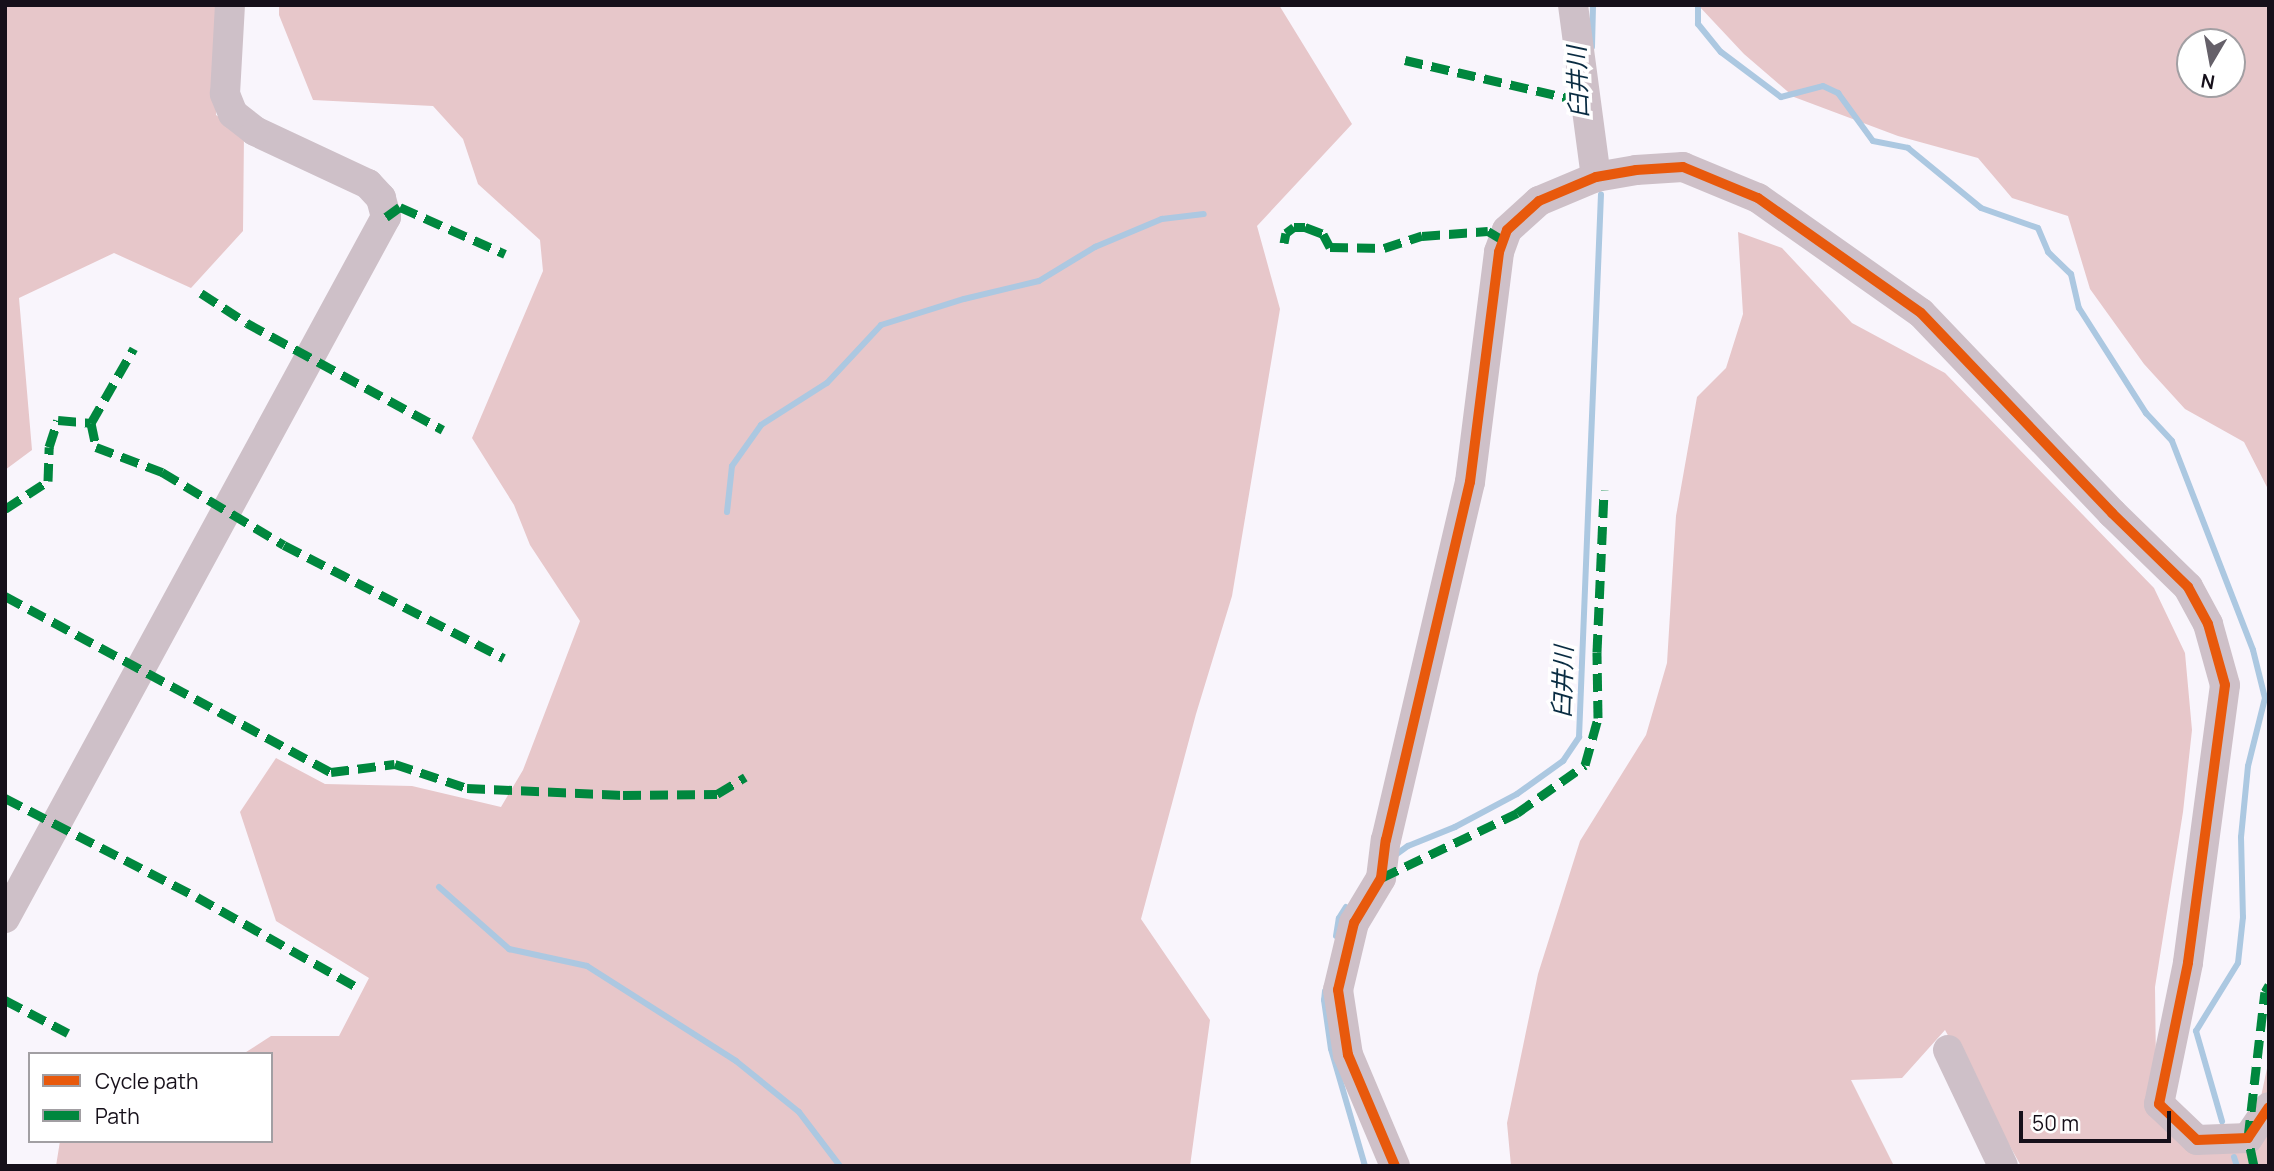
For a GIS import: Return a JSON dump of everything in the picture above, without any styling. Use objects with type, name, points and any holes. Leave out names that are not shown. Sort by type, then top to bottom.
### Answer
[{"type":"street","points":[[5,918],[386,217],[381,198],[368,184],[255,131],[233,114],[225,94],[230,5]]},
{"type":"street","points":[[1573,5],[1596,177]]},
{"type":"street","points":[[1395,1166],[1348,1055],[1338,990],[1354,923],[1381,878],[1386,840],[1471,482],[1499,252],[1507,230],[1539,201],[1596,177],[1683,167],[1758,198],[1921,313],[2112,513],[2188,587],[2208,624],[2225,685],[2188,963],[2159,1104],[2197,1140],[2248,1138],[2269,1107]]},
{"type":"street","points":[[1948,1050],[2003,1166]]},
{"type":"shaded area","points":[[5,5],[219,5],[216,115],[244,134],[243,231],[191,288],[114,253],[19,298],[32,450],[5,470]]},
{"type":"shaded area","points":[[279,5],[1279,5],[1352,124],[1257,226],[1280,309],[1232,596],[1196,714],[1141,919],[1210,1020],[1190,1166],[56,1166],[60,1143],[273,1143],[273,1052],[246,1052],[271,1036],[339,1036],[369,978],[276,921],[240,812],[276,758],[325,784],[412,786],[501,807],[523,770],[580,621],[530,545],[514,505],[472,438],[543,271],[540,240],[478,184],[463,139],[433,106],[313,100],[279,15]]},
{"type":"shaded area","points":[[1698,5],[2269,5],[2269,491],[2244,442],[2185,409],[2144,364],[2090,289],[2068,216],[2012,198],[1978,158],[1898,136],[1794,97],[1744,54]]},
{"type":"shaded area","points":[[1738,232],[1782,248],[1852,323],[1945,373],[2154,588],[2185,653],[2192,730],[2183,812],[2155,987],[2156,1067],[2175,1103],[2204,1129],[2242,1129],[2259,1106],[2269,1059],[2269,1166],[2021,1166],[1945,1030],[1902,1078],[1851,1080],[1894,1166],[1511,1166],[1507,1123],[1538,974],[1580,841],[1646,735],[1667,663],[1676,516],[1697,397],[1726,368],[1743,314]]},
{"type":"waterway","name":"臼井川","points":[[1592,47],[1593,5]]},
{"type":"waterway","points":[[1698,5],[1698,24],[1721,52],[1781,97],[1823,86],[1838,93],[1873,141],[1908,148],[1981,208],[2038,228],[2048,252],[2071,274],[2079,308],[2146,413],[2172,441],[2253,650],[2265,698],[2248,766],[2241,837],[2243,917],[2238,963],[2196,1031],[2222,1121]]},
{"type":"waterway","name":"臼井川","points":[[1394,856],[1408,846],[1455,827],[1517,794],[1563,761],[1579,737],[1601,194]]},
{"type":"waterway","points":[[727,512],[732,466],[761,425],[827,383],[881,325],[964,299],[1039,281],[1095,247],[1162,219],[1204,214]]},
{"type":"waterway","points":[[439,887],[509,949],[587,966],[736,1061],[799,1112],[840,1166]]},
{"type":"waterway","name":"臼井川","points":[[1336,936],[1339,918],[1346,907]]},
{"type":"waterway","name":"臼井川","points":[[1325,991],[1331,1049],[1365,1166]]},
{"type":"waterway","points":[[2234,1157],[2237,1166]]},
{"type":"marked path","points":[[1405,60],[1585,102]]},
{"type":"marked path","points":[[386,217],[400,207],[505,254]]},
{"type":"marked path","points":[[1284,243],[1286,233],[1294,227],[1305,227],[1323,234],[1330,247],[1384,248],[1422,236],[1488,231],[1503,240]]},
{"type":"marked path","points":[[201,293],[247,323],[443,430]]},
{"type":"marked path","points":[[91,423],[134,348]]},
{"type":"marked path","points":[[5,509],[48,481],[49,447],[58,420],[91,423],[96,447],[162,472],[284,545],[504,658]]},
{"type":"marked path","points":[[1381,878],[1517,813],[1585,765],[1598,718],[1597,652],[1604,490]]},
{"type":"marked path","points":[[5,596],[331,772],[395,764],[467,788],[623,795],[717,794],[745,777]]},
{"type":"marked path","points":[[5,798],[197,897],[357,987]]},
{"type":"marked path","points":[[2254,1166],[2248,1138],[2265,992],[2269,985]]},
{"type":"marked path","points":[[5,1000],[68,1033]]},
{"type":"cycle path","points":[[1395,1166],[1348,1055],[1338,990],[1354,923],[1381,878],[1386,840],[1470,482],[1499,252],[1507,230],[1539,201],[1596,177],[1636,170],[1683,167],[1758,198],[1921,313],[2112,513],[2188,587],[2208,624],[2225,685],[2188,963],[2159,1104],[2197,1140],[2248,1138],[2269,1107]]}]
